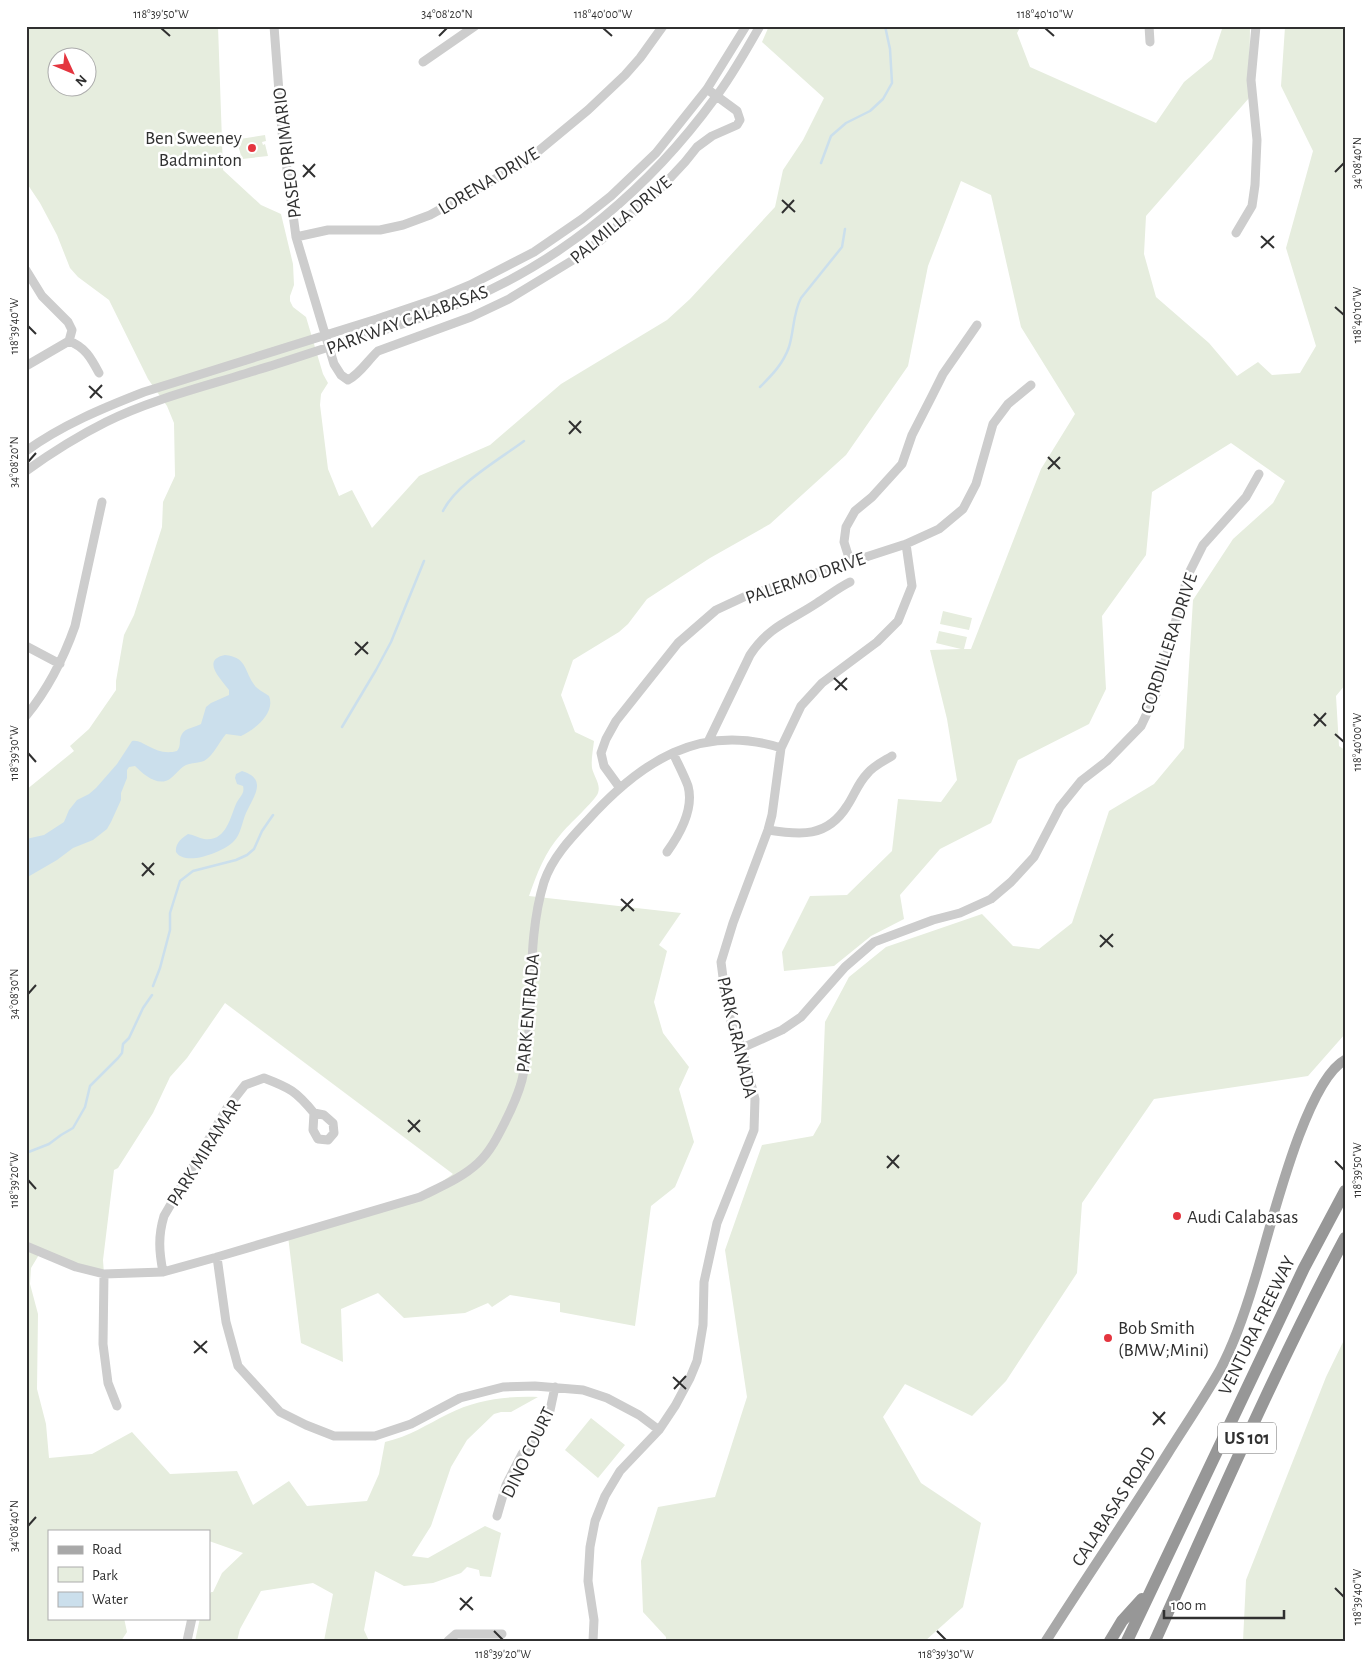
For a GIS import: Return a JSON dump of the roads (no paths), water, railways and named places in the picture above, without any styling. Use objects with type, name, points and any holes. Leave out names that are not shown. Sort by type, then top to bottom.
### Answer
[{"type":"highway","name":"VENTURA FREEWAY","points":[[1127,1641],[1304,1268],[1345,1190]]},
{"type":"highway","name":"US 101","points":[[1155,1641],[1264,1400],[1345,1238]]},
{"type":"highway","points":[[1110,1641],[1122,1621],[1149,1592]]},
{"type":"main road","name":"CALABASAS ROAD","points":[[1046,1641],[1146,1488],[1219,1370],[1242,1318],[1286,1172],[1300,1134],[1327,1078],[1336,1066],[1345,1060]]},
{"type":"street","name":"PASEO PRIMARIO","points":[[274,26],[282,132],[296,237],[326,336]]},
{"type":"street","points":[[423,62],[476,26]]},
{"type":"street","name":"LORENA DRIVE","points":[[296,237],[328,230],[380,230],[403,225],[430,215],[516,168],[572,123],[625,75],[663,26]]},
{"type":"street","name":"PARKWAY CALABASAS","points":[[26,451],[85,417],[144,392],[326,336],[439,298],[470,285],[534,252],[582,219],[656,153],[708,89],[746,26]]},
{"type":"street","name":"PARKWAY CALABASAS","points":[[26,471],[47,456],[106,422],[157,402],[418,320],[463,303],[498,286],[566,246],[602,219],[642,183],[681,142],[717,96],[760,26]]},
{"type":"street","points":[[1149,26],[1150,42]]},
{"type":"street","points":[[1236,233],[1252,206],[1255,185],[1257,140],[1251,80],[1256,26]]},
{"type":"street","points":[[708,89],[717,96]]},
{"type":"street","name":"PALMILLA DRIVE","points":[[326,336],[334,364],[341,375],[348,380],[354,377],[378,351],[471,317],[509,299],[573,260],[602,240],[657,192],[697,147],[712,136],[737,126],[740,120],[736,111],[717,96]]},
{"type":"street","points":[[26,270],[42,296],[68,322],[72,330],[70,341]]},
{"type":"street","points":[[850,561],[844,542],[846,527],[856,511],[872,497],[902,464],[912,435],[943,374],[977,325]]},
{"type":"street","points":[[26,366],[70,341]]},
{"type":"street","points":[[70,341],[80,345],[99,373]]},
{"type":"street","name":"PALERMO DRIVE","points":[[620,788],[604,766],[601,753],[606,738],[616,721],[678,642],[716,610],[746,596],[906,544],[939,530],[963,509],[976,484],[993,424],[1008,404],[1031,385]]},
{"type":"street","name":"CORDILLERA DRIVE","points":[[742,1048],[782,1030],[800,1017],[846,967],[874,942],[933,920],[960,913],[991,899],[1011,882],[1034,857],[1060,807],[1080,782],[1107,761],[1141,726],[1156,694],[1188,575],[1203,545],[1246,497],[1259,474]]},
{"type":"street","points":[[26,716],[47,689],[60,664],[75,626],[102,502]]},
{"type":"street","name":"PARK GRANADA","points":[[593,1641],[594,1620],[588,1581],[590,1548],[595,1521],[605,1496],[620,1472],[659,1430],[676,1406],[697,1361],[703,1325],[704,1282],[717,1223],[754,1130],[755,1099],[742,1048],[727,1008],[721,962],[733,923],[768,830],[781,748],[801,706],[822,683],[877,642],[898,621],[912,586],[906,544]]},
{"type":"street","points":[[708,742],[756,645],[773,629],[850,582]]},
{"type":"street","points":[[26,646],[60,664]]},
{"type":"street","name":"PARK ENTRADA","points":[[26,1246],[76,1267],[104,1274],[163,1272],[420,1197],[451,1182],[479,1163],[499,1136],[516,1098],[522,1079],[526,1054],[530,1008],[531,956],[535,920],[545,881],[559,853],[604,802],[633,776],[652,763],[673,753],[695,744],[722,739],[745,739],[781,748]]},
{"type":"street","points":[[667,852],[677,838],[690,804],[688,786],[673,753]]},
{"type":"street","points":[[768,830],[794,834],[807,834],[818,831],[828,825],[847,807],[868,772],[892,756]]},
{"type":"street","name":"PARK MIRAMAR","points":[[163,1272],[160,1253],[160,1231],[164,1216],[227,1108],[245,1085],[264,1078],[290,1088],[314,1113]]},
{"type":"street","points":[[218,1257],[226,1322],[238,1366],[280,1412],[306,1426],[334,1436],[375,1436],[410,1424],[460,1398],[504,1387],[535,1386],[583,1390],[607,1398],[639,1415],[659,1430]]},
{"type":"street","points":[[104,1274],[103,1344],[108,1383],[117,1406]]},
{"type":"street","name":"DINO COURT","points":[[497,1516],[506,1485],[522,1454],[543,1427],[549,1415],[555,1388]]},
{"type":"street","points":[[187,1641],[192,1620]]},
{"type":"street","points":[[448,1641],[456,1634],[502,1634]]},
{"type":"water","points":[[225,655],[232,656],[241,661],[254,685],[269,696],[270,702],[267,715],[252,730],[241,736],[226,734],[208,758],[204,761],[186,765],[166,781],[157,781],[147,776],[135,766],[129,767],[121,793],[121,800],[107,829],[93,840],[73,848],[57,860],[26,878],[26,839],[44,835],[64,822],[69,810],[77,800],[96,788],[117,764],[132,741],[141,742],[162,752],[177,751],[183,732],[201,724],[206,707],[229,695],[229,690],[213,666],[214,661]]},
{"type":"water","points":[[242,771],[250,774],[255,779],[257,789],[234,841],[222,849],[205,856],[187,858],[181,856],[176,852],[177,846],[181,839],[188,834],[211,839],[217,837],[226,828],[242,795],[243,786],[237,784],[235,778],[236,774]]},
{"type":"waterway","points":[[821,163],[831,136],[846,123],[870,111],[883,99],[892,83],[890,49],[885,26]]},
{"type":"waterway","points":[[760,387],[784,359],[791,341],[796,310],[801,298],[842,247],[845,229]]},
{"type":"waterway","points":[[443,511],[449,501],[468,482],[524,441]]},
{"type":"waterway","points":[[342,727],[391,642],[424,561]]},
{"type":"waterway","points":[[153,986],[170,930],[170,913],[180,881],[193,871],[236,860],[247,855],[254,849],[262,831],[273,815]]},
{"type":"waterway","points":[[26,1153],[49,1144],[73,1128],[85,1107],[90,1086],[122,1053],[123,1044],[129,1038],[143,1008],[152,995]]},
{"type":"place","name":"Ben Sweeney Badminton","points":[[252,148]]},
{"type":"place","name":"Audi Calabasas","points":[[1177,1216]]},
{"type":"place","name":"Bob Smith (BMW;Mini)","points":[[1108,1338]]}]
